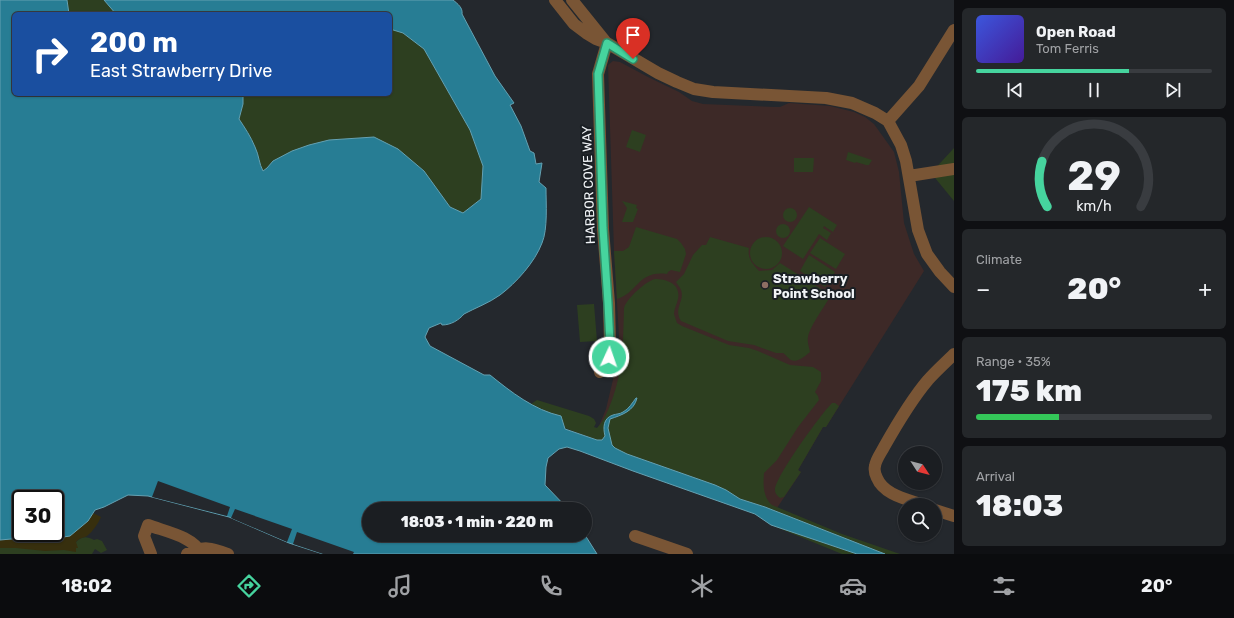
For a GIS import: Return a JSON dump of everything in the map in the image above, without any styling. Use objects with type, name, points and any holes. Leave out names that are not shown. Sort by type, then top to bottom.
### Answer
[{"type":"street","points":[[555,0],[574,24],[596,39],[607,43],[658,73],[694,89],[720,93],[840,100],[863,107],[888,121],[901,145],[910,176],[918,230],[927,254],[940,272],[954,287]]},
{"type":"street","points":[[572,0],[607,43]]},
{"type":"street","points":[[888,121],[919,86],[954,30]]},
{"type":"street","name":"HARBOR COVE WAY","points":[[600,372],[609,357],[610,344],[603,228],[598,74],[607,43]]},
{"type":"street","points":[[910,176],[954,169]]},
{"type":"street","points":[[904,498],[886,490],[877,478],[875,472],[877,459],[893,430],[917,395],[928,380],[954,354]]},
{"type":"street","points":[[942,512],[954,516]]},
{"type":"street","points":[[151,554],[144,536],[148,525],[190,541],[201,552]]},
{"type":"street","points":[[635,536],[687,554]]},
{"type":"street","points":[[187,554],[214,549],[228,554]]},
{"type":"shaded area","name":"Strawberry Point School","points":[[613,61],[620,62],[679,92],[692,101],[703,104],[780,107],[789,103],[830,106],[854,112],[865,117],[874,124],[894,152],[899,172],[904,223],[914,254],[924,271],[826,427],[823,427],[798,470],[801,472],[777,508],[594,438],[606,409],[616,367],[619,337],[614,251],[608,65]]},
{"type":"green space","points":[[67,0],[104,0],[114,12],[69,12]]},
{"type":"green space","points":[[392,30],[403,33],[424,49],[470,130],[483,166],[481,199],[463,213],[450,207],[424,171],[409,159],[273,161],[263,172],[253,143],[239,119],[243,104],[243,96],[392,96]]},
{"type":"green space","points":[[632,130],[646,135],[640,152],[626,147]]},
{"type":"green space","points":[[954,148],[954,201],[931,173]]},
{"type":"green space","points":[[848,152],[872,160],[869,165],[866,165],[846,160]]},
{"type":"green space","points":[[794,158],[814,158],[813,172],[794,172]]},
{"type":"green space","points":[[622,201],[637,205],[636,208],[638,209],[633,222],[622,222],[627,208]]},
{"type":"green space","points":[[809,207],[837,225],[833,232],[824,226],[823,228],[831,233],[827,240],[819,234],[803,259],[783,246]]},
{"type":"green space","points":[[787,208],[793,208],[797,212],[797,218],[793,222],[787,222],[783,218],[783,212]]},
{"type":"green space","points":[[780,224],[786,224],[790,228],[790,234],[786,238],[780,238],[776,234],[776,228]]},
{"type":"green space","points":[[636,227],[677,239],[685,249],[686,254],[680,272],[671,270],[667,274],[650,275],[630,292],[617,299],[614,251],[623,251],[629,247]]},
{"type":"green space","points":[[710,237],[749,248],[750,258],[759,271],[772,270],[780,263],[831,295],[809,332],[808,341],[810,352],[801,359],[794,361],[783,353],[776,353],[754,345],[728,341],[681,321],[678,313],[682,294],[681,289],[676,282],[684,274],[693,255],[702,245],[706,245]]},
{"type":"green space","points":[[766,237],[777,242],[782,253],[777,264],[766,269],[755,264],[750,253],[755,242]]},
{"type":"green space","points":[[820,238],[845,254],[836,269],[810,253]]},
{"type":"green space","points":[[809,255],[835,272],[825,287],[800,271]]},
{"type":"green space","points":[[655,279],[668,281],[675,286],[678,299],[674,314],[677,323],[682,326],[729,345],[749,348],[790,365],[813,367],[821,372],[821,381],[815,392],[819,400],[798,427],[777,460],[764,473],[764,490],[769,502],[772,505],[842,534],[900,554],[885,554],[765,507],[740,499],[715,485],[616,449],[612,446],[609,435],[608,427],[610,419],[626,412],[632,407],[637,399],[636,398],[624,412],[607,419],[605,436],[602,440],[597,440],[565,428],[561,416],[554,415],[531,404],[537,400],[589,416],[594,419],[596,423],[594,427],[597,428],[607,413],[617,385],[621,360],[624,308],[628,300],[637,291],[651,280]]},
{"type":"green space","points":[[594,304],[597,341],[580,342],[577,305]]},
{"type":"green space","points":[[832,403],[839,406],[826,427],[823,427],[798,470],[801,472],[784,497],[780,498],[776,494],[775,490],[782,472],[818,419]]},
{"type":"green space","points":[[771,525],[857,554],[842,554]]},
{"type":"green space","points":[[64,536],[70,536],[75,550],[76,542],[84,537],[102,541],[107,550],[101,553],[95,549],[92,554],[0,554],[0,540],[12,539],[12,542],[64,542]]},
{"type":"sand","points":[[93,513],[101,517],[87,536],[76,542],[78,548],[76,548],[76,552],[64,550],[45,551],[0,548],[0,540],[12,539],[12,542],[64,542],[64,533],[88,521]]},
{"type":"water","points":[[0,0],[67,0],[69,12],[12,12],[12,96],[243,96],[243,104],[239,119],[253,143],[263,171],[273,161],[292,151],[309,145],[329,140],[374,137],[398,149],[424,171],[450,207],[463,213],[481,199],[483,166],[470,130],[424,49],[403,33],[392,30],[392,12],[114,12],[104,0],[453,0],[461,8],[462,14],[495,76],[514,103],[510,105],[521,126],[530,151],[534,153],[536,164],[542,163],[539,182],[546,188],[546,223],[544,237],[539,250],[530,265],[518,278],[500,295],[464,314],[454,322],[445,325],[442,325],[441,323],[429,328],[425,337],[430,346],[484,375],[490,375],[532,405],[561,416],[565,429],[597,440],[602,440],[605,436],[604,424],[607,418],[625,411],[637,398],[630,409],[623,414],[610,419],[608,428],[612,445],[615,448],[627,454],[715,485],[740,499],[765,507],[885,554],[857,554],[771,525],[755,514],[567,447],[559,449],[548,458],[546,467],[545,485],[561,502],[362,502],[362,542],[589,542],[597,554],[323,554],[289,543],[229,517],[148,496],[128,495],[95,510],[88,521],[70,536],[64,537],[64,490],[12,490],[12,539],[0,540]]},
{"type":"pier","points":[[158,481],[230,507],[227,516],[152,497]]},
{"type":"pier","points":[[235,509],[292,529],[287,542],[231,518]]},
{"type":"pier","points":[[297,532],[354,552],[353,554],[323,554],[293,544]]},
{"type":"place","name":"Strawberry Point School","points":[[765,285]]},
{"type":"route","points":[[609,357],[610,344],[603,228],[598,74],[607,43],[633,59]]}]
